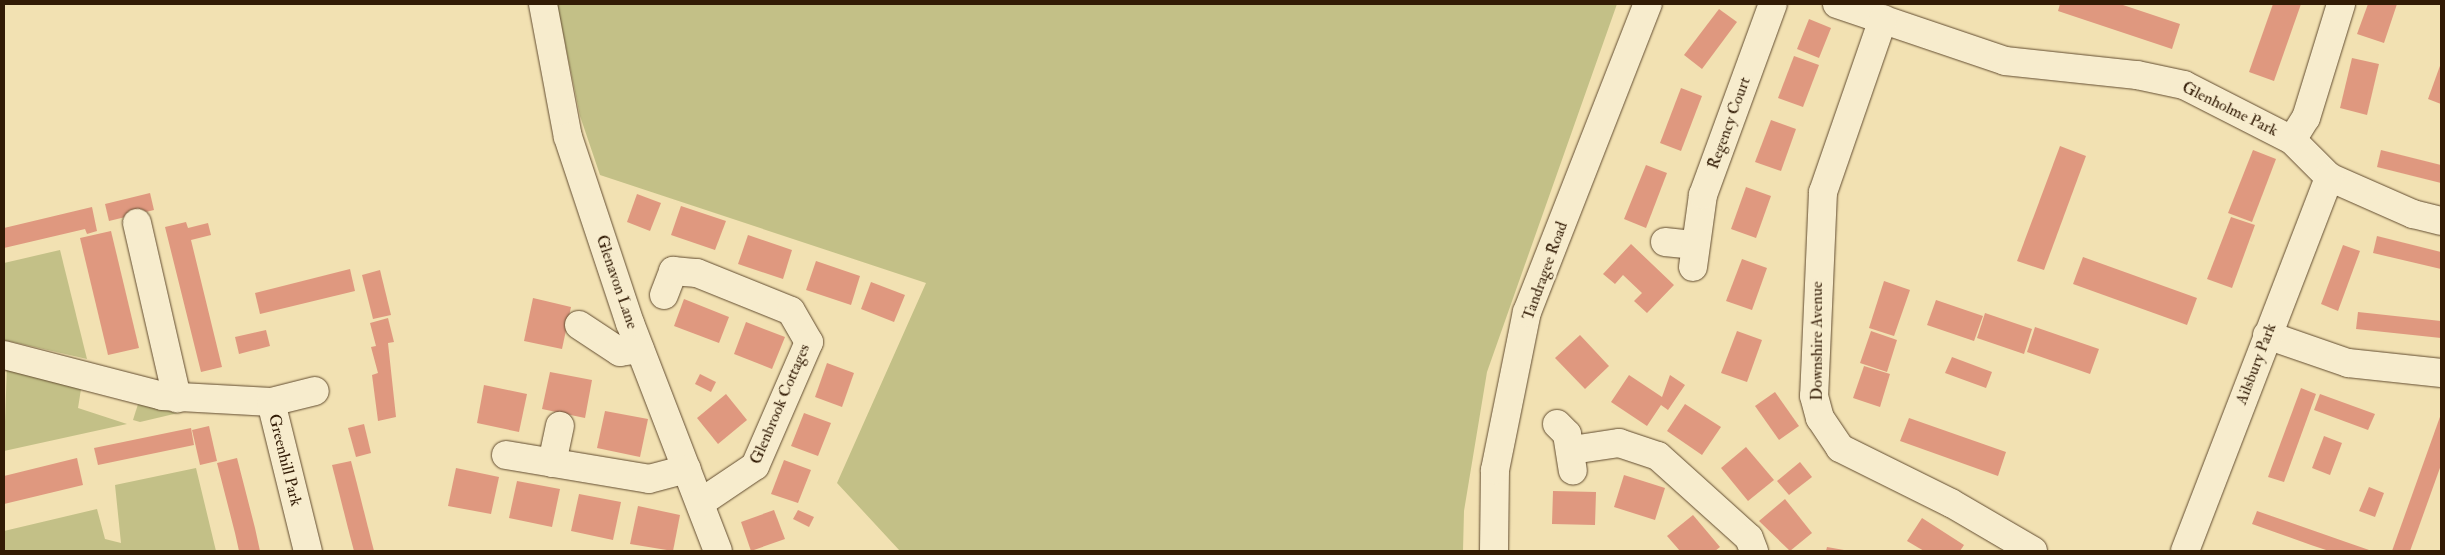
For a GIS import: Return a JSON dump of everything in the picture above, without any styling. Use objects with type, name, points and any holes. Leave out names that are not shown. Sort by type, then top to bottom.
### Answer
[{"type":"street","name":"Glenavon Lane","points":[[543,4],[568,136],[640,349],[718,551]]},
{"type":"street","name":"Tandragee Road","points":[[1494,551],[1495,470],[1528,312],[1648,4]]},
{"type":"street","name":"Regency Court","points":[[1665,242],[1693,256],[1703,195],[1773,4]]},
{"type":"street","name":"Glenholme Park","points":[[1837,4],[2005,62],[2137,75],[2184,85],[2292,140],[2329,177],[2412,214],[2441,221]]},
{"type":"street","points":[[2292,140],[2306,118],[2341,4]]},
{"type":"street","name":"Downshire Avenue","points":[[1882,19],[1823,192],[1814,396],[1820,418],[1840,448],[1951,503],[2033,551]]},
{"type":"street","name":"Ailsbury Park","points":[[2185,551],[2329,177]]},
{"type":"street","points":[[137,223],[177,398]]},
{"type":"street","name":"Glenbrook Cottages","points":[[664,295],[674,271],[697,272],[791,311],[809,342],[755,466],[700,503]]},
{"type":"street","points":[[579,326],[620,352],[640,349]]},
{"type":"street","points":[[2267,335],[2348,363],[2441,373]]},
{"type":"street","name":"Greenhill Park","points":[[4,355],[177,398],[272,402],[308,551]]},
{"type":"street","points":[[272,402],[316,391]]},
{"type":"street","points":[[1558,424],[1572,461],[1619,443],[1658,456],[1750,538],[1754,551]]},
{"type":"street","points":[[552,464],[560,426]]},
{"type":"street","points":[[506,455],[649,479],[687,469]]},
{"type":"shaded area","points":[[557,4],[1617,4],[1487,372],[1464,511],[1463,551],[900,551],[837,483],[926,283],[600,175],[580,116]]},
{"type":"shaded area","points":[[60,250],[87,359],[4,340],[4,263]]},
{"type":"shaded area","points":[[7,363],[82,383],[78,408],[127,424],[4,451]]},
{"type":"shaded area","points":[[139,401],[191,410],[140,422],[133,420]]},
{"type":"shaded area","points":[[196,468],[216,551],[4,551],[4,531],[97,509],[105,539],[121,543],[115,485]]},
{"type":"building","points":[[2060,4],[2120,4],[2180,24],[2172,49],[2058,11]]},
{"type":"building","points":[[2273,4],[2301,4],[2274,81],[2249,72]]},
{"type":"building","points":[[2368,4],[2397,4],[2384,43],[2357,34]]},
{"type":"building","points":[[1719,9],[1737,22],[1702,69],[1684,55]]},
{"type":"building","points":[[1809,19],[1831,28],[1819,58],[1797,49]]},
{"type":"building","points":[[1794,56],[1819,65],[1803,107],[1778,98]]},
{"type":"building","points":[[2352,58],[2379,64],[2367,115],[2340,108]]},
{"type":"building","points":[[2441,63],[2441,104],[2428,99]]},
{"type":"building","points":[[1681,88],[1702,96],[1681,151],[1660,143]]},
{"type":"building","points":[[1771,120],[1796,129],[1781,171],[1755,162]]},
{"type":"building","points":[[2060,146],[2086,156],[2044,270],[2017,261]]},
{"type":"building","points":[[2253,150],[2276,159],[2252,222],[2228,213]]},
{"type":"building","points":[[2381,150],[2441,165],[2441,183],[2377,167]]},
{"type":"building","points":[[1646,165],[1667,173],[1646,228],[1624,219]]},
{"type":"building","points":[[1746,187],[1771,196],[1756,238],[1731,229]]},
{"type":"building","points":[[150,193],[154,210],[109,221],[105,204]]},
{"type":"building","points":[[637,194],[661,203],[650,231],[627,222]]},
{"type":"building","points":[[681,206],[726,221],[715,250],[671,235]]},
{"type":"building","points":[[92,207],[97,231],[87,234],[85,229],[4,248],[4,228]]},
{"type":"building","points":[[2231,217],[2255,225],[2232,288],[2207,279]]},
{"type":"building","points":[[186,222],[188,228],[208,223],[211,235],[191,240],[222,367],[201,372],[165,227]]},
{"type":"building","points":[[111,231],[139,348],[108,355],[80,238]]},
{"type":"building","points":[[748,235],[792,250],[783,279],[738,264]]},
{"type":"building","points":[[2377,236],[2441,252],[2441,269],[2373,253]]},
{"type":"building","points":[[1631,244],[1674,285],[1647,313],[1634,301],[1642,293],[1623,275],[1615,284],[1603,274]]},
{"type":"building","points":[[2343,245],[2360,251],[2338,311],[2321,304]]},
{"type":"building","points":[[2083,257],[2197,298],[2187,325],[2073,284]]},
{"type":"building","points":[[1742,259],[1767,268],[1752,310],[1726,301]]},
{"type":"building","points":[[816,261],[860,276],[851,305],[806,290]]},
{"type":"building","points":[[350,269],[355,291],[260,314],[255,293]]},
{"type":"building","points":[[380,270],[391,315],[373,319],[362,275]]},
{"type":"building","points":[[1884,281],[1910,290],[1894,336],[1869,328]]},
{"type":"building","points":[[871,282],[905,295],[894,322],[861,309]]},
{"type":"building","points":[[533,298],[571,307],[562,349],[524,341]]},
{"type":"building","points":[[684,299],[729,317],[719,343],[674,326]]},
{"type":"building","points":[[1936,300],[1983,316],[1974,341],[1927,325]]},
{"type":"building","points":[[2358,312],[2441,321],[2441,338],[2356,329]]},
{"type":"building","points":[[1985,313],[2032,329],[2024,354],[1977,338]]},
{"type":"building","points":[[388,318],[394,342],[388,343],[396,417],[378,421],[372,375],[378,373],[371,347],[376,346],[370,323]]},
{"type":"building","points":[[746,322],[785,337],[772,369],[734,354]]},
{"type":"building","points":[[2035,327],[2099,349],[2090,374],[2027,352]]},
{"type":"building","points":[[266,330],[270,346],[239,354],[235,337]]},
{"type":"building","points":[[1737,331],[1762,340],[1747,382],[1721,373]]},
{"type":"building","points":[[1871,331],[1897,340],[1887,372],[1860,363]]},
{"type":"building","points":[[1580,335],[1609,366],[1585,389],[1555,358]]},
{"type":"building","points":[[1952,357],[1992,372],[1986,388],[1945,373]]},
{"type":"building","points":[[827,363],[854,373],[842,407],[815,397]]},
{"type":"building","points":[[1864,366],[1890,374],[1880,407],[1853,398]]},
{"type":"building","points":[[550,372],[592,380],[585,418],[542,409]]},
{"type":"building","points":[[700,374],[716,382],[711,392],[695,384]]},
{"type":"building","points":[[1629,375],[1662,397],[1670,375],[1685,385],[1668,410],[1661,405],[1647,426],[1611,402]]},
{"type":"building","points":[[484,385],[527,394],[519,432],[477,423]]},
{"type":"building","points":[[2301,388],[2316,394],[2284,482],[2268,477]]},
{"type":"building","points":[[1775,392],[1799,426],[1779,440],[1755,406]]},
{"type":"building","points":[[726,394],[747,420],[718,444],[697,418]]},
{"type":"building","points":[[2320,394],[2375,414],[2368,430],[2314,410]]},
{"type":"building","points":[[1685,404],[1721,427],[1702,455],[1667,431]]},
{"type":"building","points":[[605,411],[648,419],[640,457],[597,448]]},
{"type":"building","points":[[804,413],[831,423],[818,456],[791,446]]},
{"type":"building","points":[[2441,414],[2441,465],[2410,551],[2392,551]]},
{"type":"building","points":[[1909,418],[2006,452],[1998,476],[1900,441]]},
{"type":"building","points":[[364,424],[371,453],[356,457],[348,428]]},
{"type":"building","points":[[209,426],[217,461],[200,465],[192,430]]},
{"type":"building","points":[[191,428],[194,445],[98,465],[94,448]]},
{"type":"building","points":[[2324,436],[2342,443],[2330,475],[2312,468]]},
{"type":"building","points":[[1746,447],[1774,480],[1748,501],[1721,468]]},
{"type":"building","points":[[77,458],[83,485],[4,504],[4,476]]},
{"type":"building","points":[[237,458],[260,551],[239,551],[217,463]]},
{"type":"building","points":[[784,460],[811,470],[798,503],[771,494]]},
{"type":"building","points":[[351,461],[374,551],[354,551],[350,536],[332,465]]},
{"type":"building","points":[[1800,462],[1812,477],[1789,495],[1777,481]]},
{"type":"building","points":[[456,468],[499,477],[491,514],[448,506]]},
{"type":"building","points":[[1624,475],[1665,488],[1655,520],[1614,507]]},
{"type":"building","points":[[517,481],[560,489],[552,527],[509,518]]},
{"type":"building","points":[[2369,487],[2384,493],[2375,517],[2359,511]]},
{"type":"building","points":[[1553,491],[1596,492],[1595,525],[1552,524]]},
{"type":"building","points":[[579,494],[621,502],[613,540],[571,531]]},
{"type":"building","points":[[1785,499],[1812,533],[1790,551],[1759,521]]},
{"type":"building","points":[[638,506],[680,515],[673,551],[630,544]]},
{"type":"building","points":[[774,510],[785,539],[751,551],[741,522]]},
{"type":"building","points":[[798,510],[814,517],[809,527],[793,519]]},
{"type":"building","points":[[2257,511],[2372,551],[2329,551],[2311,545],[2252,524]]},
{"type":"building","points":[[1693,515],[1720,547],[1715,551],[1680,551],[1667,536]]},
{"type":"building","points":[[1922,518],[1964,545],[1960,551],[1924,551],[1907,541]]},
{"type":"building","points":[[1827,547],[1844,550],[1826,551]]}]
